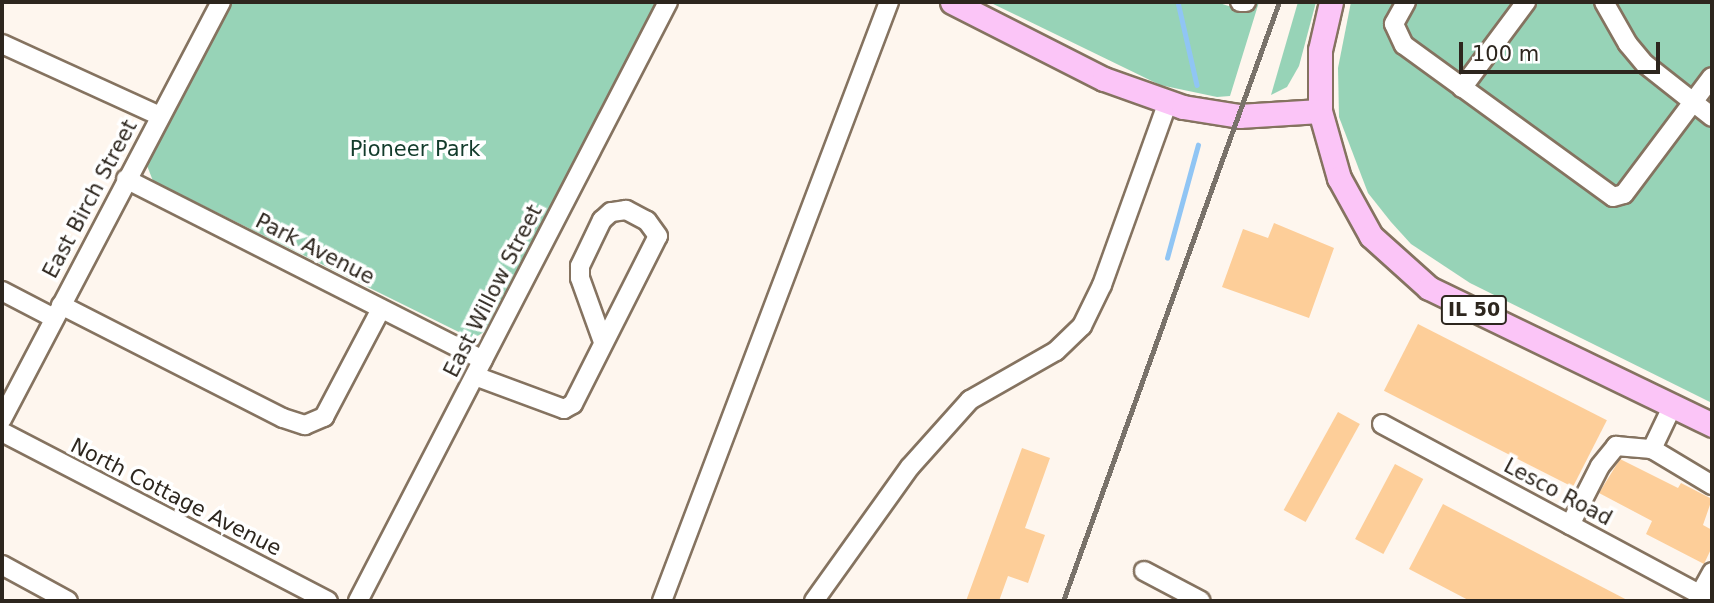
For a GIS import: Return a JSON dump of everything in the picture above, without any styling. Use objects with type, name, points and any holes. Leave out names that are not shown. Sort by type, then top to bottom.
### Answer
[{"type":"main road","points":[[952,2],[1104,79],[1168,102],[1239,116],[1320,111]]},
{"type":"main road","name":"IL 50","points":[[1331,2],[1320,50],[1320,111],[1328,147],[1355,211],[1371,236],[1407,272],[1453,300],[1712,425]]},
{"type":"street","name":"East Birch Street","points":[[2,419],[221,2]]},
{"type":"street","name":"East Willow Street","points":[[358,601],[668,2]]},
{"type":"street","points":[[662,601],[889,2]]},
{"type":"street","points":[[1240,2],[1246,2]]},
{"type":"street","points":[[1406,2],[1394,24],[1395,34],[1462,88],[1613,198],[1624,194],[1712,77]]},
{"type":"street","points":[[1462,88],[1526,2]]},
{"type":"street","points":[[1604,2],[1628,44],[1712,117]]},
{"type":"street","points":[[2,44],[160,116]]},
{"type":"street","points":[[814,601],[910,467],[970,400],[1056,351],[1082,326],[1102,285],[1168,102]]},
{"type":"street","name":"Park Avenue","points":[[126,179],[381,309],[479,368],[564,409],[573,404],[658,236],[647,221],[626,210],[611,212],[602,220],[580,266],[580,278],[603,342]]},
{"type":"street","points":[[2,291],[57,312],[283,418],[305,425],[324,417],[381,309]]},
{"type":"street","points":[[1652,449],[1672,407]]},
{"type":"street","name":"Lesco Road","points":[[1382,424],[1706,597]]},
{"type":"street","name":"North Cottage Avenue","points":[[2,432],[328,601]]},
{"type":"street","points":[[1570,524],[1600,466],[1616,446],[1652,449],[1712,485]]},
{"type":"street","points":[[2,565],[68,601]]},
{"type":"street","points":[[1144,571],[1201,601]]},
{"type":"street","points":[[1706,597],[1712,572]]},
{"type":"green space","name":"Pioneer Park","points":[[230,2],[658,2],[487,330],[473,339],[153,181],[146,163]]},
{"type":"green space","points":[[989,2],[1216,2],[1235,8],[1259,2],[1230,96],[1217,97],[1160,85]]},
{"type":"green space","points":[[1298,2],[1316,2],[1299,66],[1287,87],[1271,95]]},
{"type":"green space","points":[[1351,2],[1712,2],[1712,403],[1470,283],[1411,244],[1391,222],[1368,193],[1339,117],[1338,68]]},
{"type":"building","points":[[1274,223],[1334,248],[1309,318],[1222,287],[1243,229],[1268,238]]},
{"type":"building","points":[[1418,324],[1607,420],[1573,487],[1384,391]]},
{"type":"building","points":[[1338,412],[1360,424],[1306,522],[1284,510]]},
{"type":"building","points":[[1022,448],[1050,458],[1025,528],[1045,535],[1028,583],[1008,576],[999,601],[966,601]]},
{"type":"building","points":[[1620,459],[1678,488],[1681,483],[1712,499],[1703,525],[1712,530],[1712,547],[1704,564],[1646,534],[1652,521],[1599,493]]},
{"type":"building","points":[[1395,464],[1423,479],[1383,554],[1355,539]]},
{"type":"building","points":[[1443,504],[1629,601],[1470,601],[1409,569]]},
{"type":"waterway","points":[[1178,2],[1197,85]]},
{"type":"waterway","points":[[1167,258],[1198,145]]},
{"type":"railway","points":[[1063,601],[1279,2]]}]
